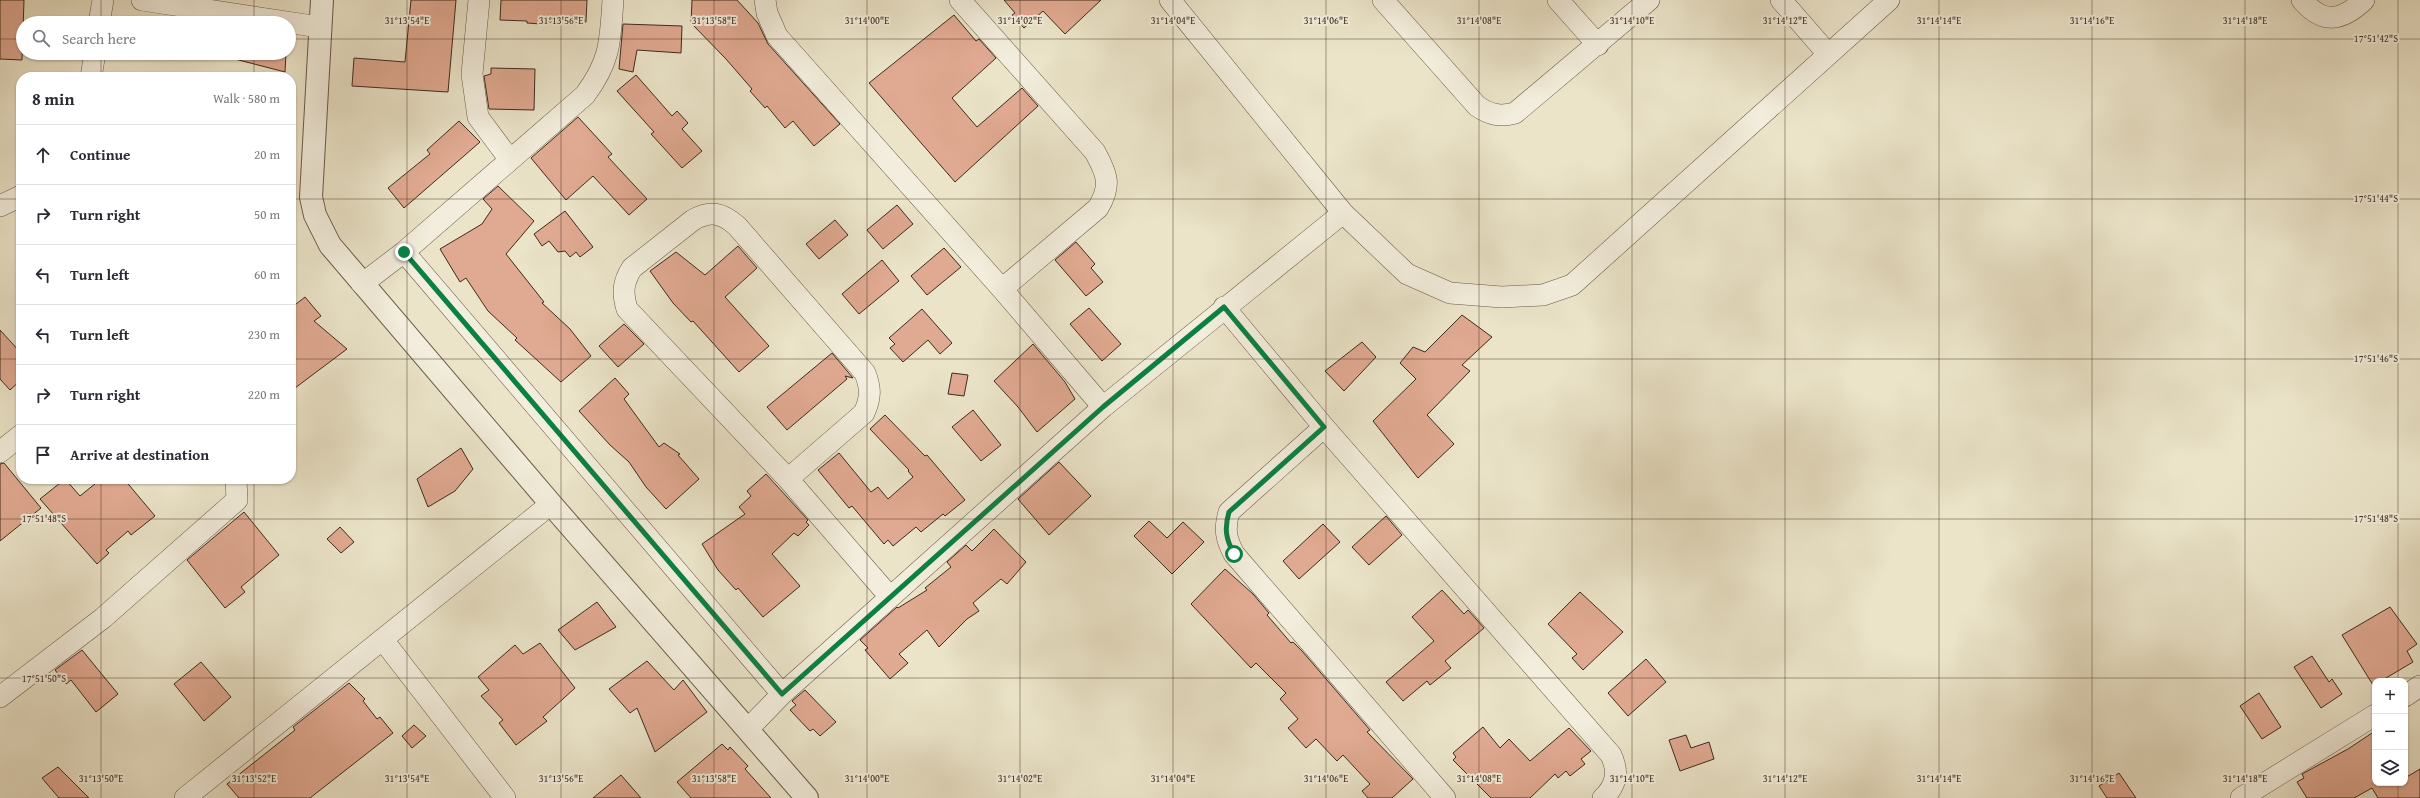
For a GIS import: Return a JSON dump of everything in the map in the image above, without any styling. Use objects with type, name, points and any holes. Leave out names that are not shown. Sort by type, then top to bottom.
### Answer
[{"type":"street","points":[[101,16],[103,0]]},
{"type":"street","points":[[142,0],[247,16]]},
{"type":"street","points":[[322,0],[319,27],[311,197],[315,215],[330,245],[551,504],[807,798]]},
{"type":"street","points":[[479,0],[472,74],[478,117],[510,160]]},
{"type":"street","points":[[362,284],[404,252],[585,95],[599,75],[607,58],[610,42],[613,0]]},
{"type":"street","points":[[765,0],[767,14],[777,36],[1002,289],[1103,407]]},
{"type":"street","points":[[960,0],[1095,152],[1104,169],[1107,181],[1105,196],[1098,208],[1002,289]]},
{"type":"street","points":[[1170,0],[1343,213],[1407,274],[1450,293],[1502,298],[1543,295],[1572,285],[1888,0]]},
{"type":"street","points":[[1383,0],[1477,106],[1489,114],[1503,116],[1515,113],[1649,0]]},
{"type":"street","points":[[1558,0],[1598,44]]},
{"type":"street","points":[[1781,0],[1828,54]]},
{"type":"street","points":[[2302,0],[2310,9],[2323,17],[2340,17],[2354,9],[2364,0]]},
{"type":"street","points":[[296,23],[319,27]]},
{"type":"street","points":[[92,72],[94,60]]},
{"type":"street","points":[[788,479],[864,413],[870,399],[870,385],[865,373],[738,226],[727,217],[717,213],[703,214],[692,220],[632,268],[626,278],[624,288],[627,309],[788,479],[890,597]]},
{"type":"street","points":[[748,730],[782,694],[1103,407],[1224,307],[1343,213]]},
{"type":"street","points":[[404,252],[782,694]]},
{"type":"street","points":[[1224,307],[1324,427],[1610,755],[1616,766],[1616,778],[1611,791],[1603,798]]},
{"type":"street","points":[[1324,427],[1229,512],[1226,523],[1226,540],[1234,554],[1445,798]]},
{"type":"street","points":[[0,452],[16,439]]},
{"type":"street","points":[[0,697],[103,618],[237,500],[236,484]]},
{"type":"street","points":[[185,798],[551,504]]},
{"type":"street","points":[[383,640],[501,797]]},
{"type":"street","points":[[2408,694],[2420,686]]},
{"type":"street","points":[[2241,798],[2372,717]]},
{"type":"building","points":[[0,0],[24,0],[23,16],[16,16],[16,60],[0,59]]},
{"type":"building","points":[[411,0],[456,0],[448,92],[352,86],[354,58],[405,62]]},
{"type":"building","points":[[501,0],[587,0],[586,22],[541,22],[541,24],[527,23],[527,21],[500,20]]},
{"type":"building","points":[[692,0],[737,0],[758,23],[768,44],[840,124],[814,146],[793,121],[785,128],[767,106],[765,108],[750,91],[752,89],[726,59],[691,23]]},
{"type":"building","points":[[1004,0],[1101,0],[1065,34],[1043,11],[1024,28],[1012,15],[1015,13]]},
{"type":"building","points":[[954,15],[976,41],[979,39],[996,58],[952,98],[977,127],[1022,88],[1038,106],[955,182],[869,83]]},
{"type":"building","points":[[623,24],[682,26],[681,53],[637,50],[633,72],[619,69]]},
{"type":"building","points":[[239,60],[286,60],[285,72]]},
{"type":"building","points":[[491,68],[535,69],[534,110],[489,109],[484,76],[491,74]]},
{"type":"building","points":[[636,75],[672,116],[677,111],[688,123],[682,129],[702,151],[682,168],[651,134],[654,132],[617,91]]},
{"type":"building","points":[[578,117],[612,154],[608,157],[647,199],[629,215],[593,176],[566,200],[531,158]]},
{"type":"building","points":[[459,121],[480,142],[404,208],[388,188],[430,154],[427,150]]},
{"type":"building","points":[[498,186],[534,221],[506,254],[544,302],[542,303],[570,329],[591,356],[561,382],[515,340],[517,338],[488,311],[466,278],[460,282],[440,249],[482,224],[492,209],[483,199]]},
{"type":"building","points":[[897,205],[913,224],[883,249],[867,230]]},
{"type":"building","points":[[565,211],[593,247],[580,257],[576,252],[570,257],[565,251],[558,252],[549,241],[542,246],[534,234]]},
{"type":"building","points":[[835,220],[848,235],[819,259],[806,244]]},
{"type":"building","points":[[1076,242],[1095,264],[1091,268],[1103,282],[1086,296],[1055,260]]},
{"type":"building","points":[[738,246],[757,268],[725,297],[769,346],[739,372],[693,321],[691,322],[673,303],[650,271],[676,252],[705,275]]},
{"type":"building","points":[[944,248],[961,267],[927,295],[911,276]]},
{"type":"building","points":[[882,260],[899,281],[859,314],[842,294]]},
{"type":"building","points":[[305,297],[321,316],[314,321],[347,349],[296,387],[296,304]]},
{"type":"building","points":[[1089,308],[1121,344],[1102,361],[1070,324]]},
{"type":"building","points":[[922,309],[952,343],[940,354],[928,340],[903,362],[890,348],[895,344],[889,338]]},
{"type":"building","points":[[1462,315],[1492,337],[1462,365],[1470,371],[1427,415],[1454,444],[1418,478],[1373,421],[1416,379],[1400,363],[1413,347],[1425,352]]},
{"type":"building","points":[[624,324],[644,344],[618,367],[599,346]]},
{"type":"building","points":[[0,330],[16,348],[16,385],[10,390],[0,379]]},
{"type":"building","points":[[1362,342],[1376,357],[1344,391],[1325,371]]},
{"type":"building","points":[[1033,344],[1065,382],[1075,399],[1037,432],[1018,407],[994,381]]},
{"type":"building","points":[[832,353],[853,378],[845,376],[847,379],[787,430],[767,407]]},
{"type":"building","points":[[952,373],[968,375],[964,396],[948,394]]},
{"type":"building","points":[[615,378],[629,394],[624,399],[659,447],[664,443],[680,454],[678,455],[699,479],[666,509],[646,487],[629,462],[610,445],[579,411]]},
{"type":"building","points":[[973,410],[1001,445],[981,461],[952,427]]},
{"type":"building","points":[[885,415],[925,456],[927,455],[965,500],[945,516],[943,514],[921,532],[916,527],[893,546],[888,540],[884,544],[852,506],[849,508],[818,470],[839,453],[871,492],[878,487],[888,499],[913,477],[908,471],[909,470],[870,429]]},
{"type":"building","points":[[461,448],[473,469],[455,491],[428,507],[417,479]]},
{"type":"building","points":[[1059,462],[1091,496],[1049,535],[1018,499]]},
{"type":"building","points":[[4,463],[16,478],[16,484],[21,484],[41,508],[0,541],[0,464]]},
{"type":"building","points":[[766,474],[808,520],[806,522],[809,525],[798,536],[794,533],[772,554],[800,586],[763,617],[738,588],[736,590],[718,570],[702,544],[745,514],[739,507],[751,496],[747,491]]},
{"type":"building","points":[[59,484],[69,484],[80,496],[95,484],[128,484],[155,516],[131,535],[128,531],[106,550],[109,553],[97,564],[40,499]]},
{"type":"building","points":[[244,512],[279,555],[241,587],[245,592],[225,608],[187,560]]},
{"type":"building","points":[[1386,516],[1402,535],[1369,565],[1352,547]]},
{"type":"building","points":[[1149,521],[1167,538],[1183,522],[1204,542],[1172,574],[1134,536]]},
{"type":"building","points":[[1323,524],[1340,542],[1299,579],[1283,561]]},
{"type":"building","points":[[340,527],[354,542],[341,553],[327,539]]},
{"type":"building","points":[[994,529],[1026,562],[1007,584],[1001,579],[973,603],[979,611],[967,619],[939,647],[927,630],[899,654],[908,663],[890,679],[865,650],[868,648],[860,640],[897,607],[898,608],[927,590],[925,588],[951,567],[947,562],[966,545],[972,551]]},
{"type":"building","points":[[1225,569],[1253,594],[1269,613],[1267,615],[1291,643],[1293,642],[1302,651],[1370,730],[1367,732],[1413,779],[1392,798],[1368,798],[1362,791],[1370,784],[1343,755],[1337,761],[1316,739],[1306,748],[1288,728],[1298,719],[1280,699],[1286,693],[1256,663],[1251,668],[1191,604]]},
{"type":"building","points":[[1442,590],[1464,614],[1468,610],[1484,628],[1445,661],[1451,668],[1430,685],[1427,681],[1403,701],[1386,682],[1434,641],[1412,617]]},
{"type":"building","points":[[1580,592],[1623,632],[1583,670],[1572,658],[1577,654],[1548,624]]},
{"type":"building","points":[[597,602],[616,627],[575,650],[558,630]]},
{"type":"building","points":[[2390,607],[2417,644],[2407,651],[2413,662],[2386,678],[2372,678],[2372,683],[2342,635]]},
{"type":"building","points":[[540,643],[575,688],[543,717],[547,721],[516,745],[499,723],[503,720],[481,696],[489,690],[478,677],[515,645],[523,654]]},
{"type":"building","points":[[82,650],[118,694],[96,712],[71,680],[66,684],[55,670]]},
{"type":"building","points":[[2312,656],[2329,682],[2332,679],[2342,694],[2321,708],[2294,667]]},
{"type":"building","points":[[1646,659],[1666,682],[1628,716],[1608,693]]},
{"type":"building","points":[[647,661],[674,690],[683,680],[707,712],[655,752],[637,708],[630,713],[609,689]]},
{"type":"building","points":[[201,662],[231,697],[204,721],[174,684]]},
{"type":"building","points":[[349,683],[365,699],[363,701],[377,719],[380,717],[393,733],[310,798],[239,798],[227,784],[295,730],[293,727]]},
{"type":"building","points":[[805,690],[836,722],[820,736],[813,729],[810,731],[790,710],[796,705],[792,701]]},
{"type":"building","points":[[2259,693],[2281,727],[2262,739],[2240,706]]},
{"type":"building","points":[[414,725],[426,736],[412,748],[402,736]]},
{"type":"building","points":[[1483,727],[1500,748],[1509,739],[1530,761],[1569,728],[1591,751],[1581,759],[1585,764],[1570,776],[1566,771],[1558,778],[1555,774],[1530,798],[1491,798],[1453,760],[1456,757],[1453,753]]},
{"type":"building","points":[[2372,733],[2372,786],[2408,786],[2408,776],[2420,769],[2420,798],[2378,798],[2372,788],[2354,798],[2307,798],[2297,782],[2304,778],[2302,774],[2348,749]]},
{"type":"building","points":[[1686,735],[1691,748],[1709,742],[1714,759],[1680,771],[1669,740]]},
{"type":"building","points":[[722,744],[728,750],[730,747],[748,766],[745,769],[771,798],[691,798],[677,782]]},
{"type":"building","points":[[58,767],[89,798],[59,798],[42,778]]},
{"type":"building","points":[[2119,773],[2136,798],[2107,798],[2099,786]]},
{"type":"building","points":[[621,775],[641,798],[593,798]]},
{"type":"route","points":[[404,252],[782,694],[1103,407],[1224,307],[1324,427],[1237,503],[1229,512],[1226,523],[1226,540],[1234,554]]}]
